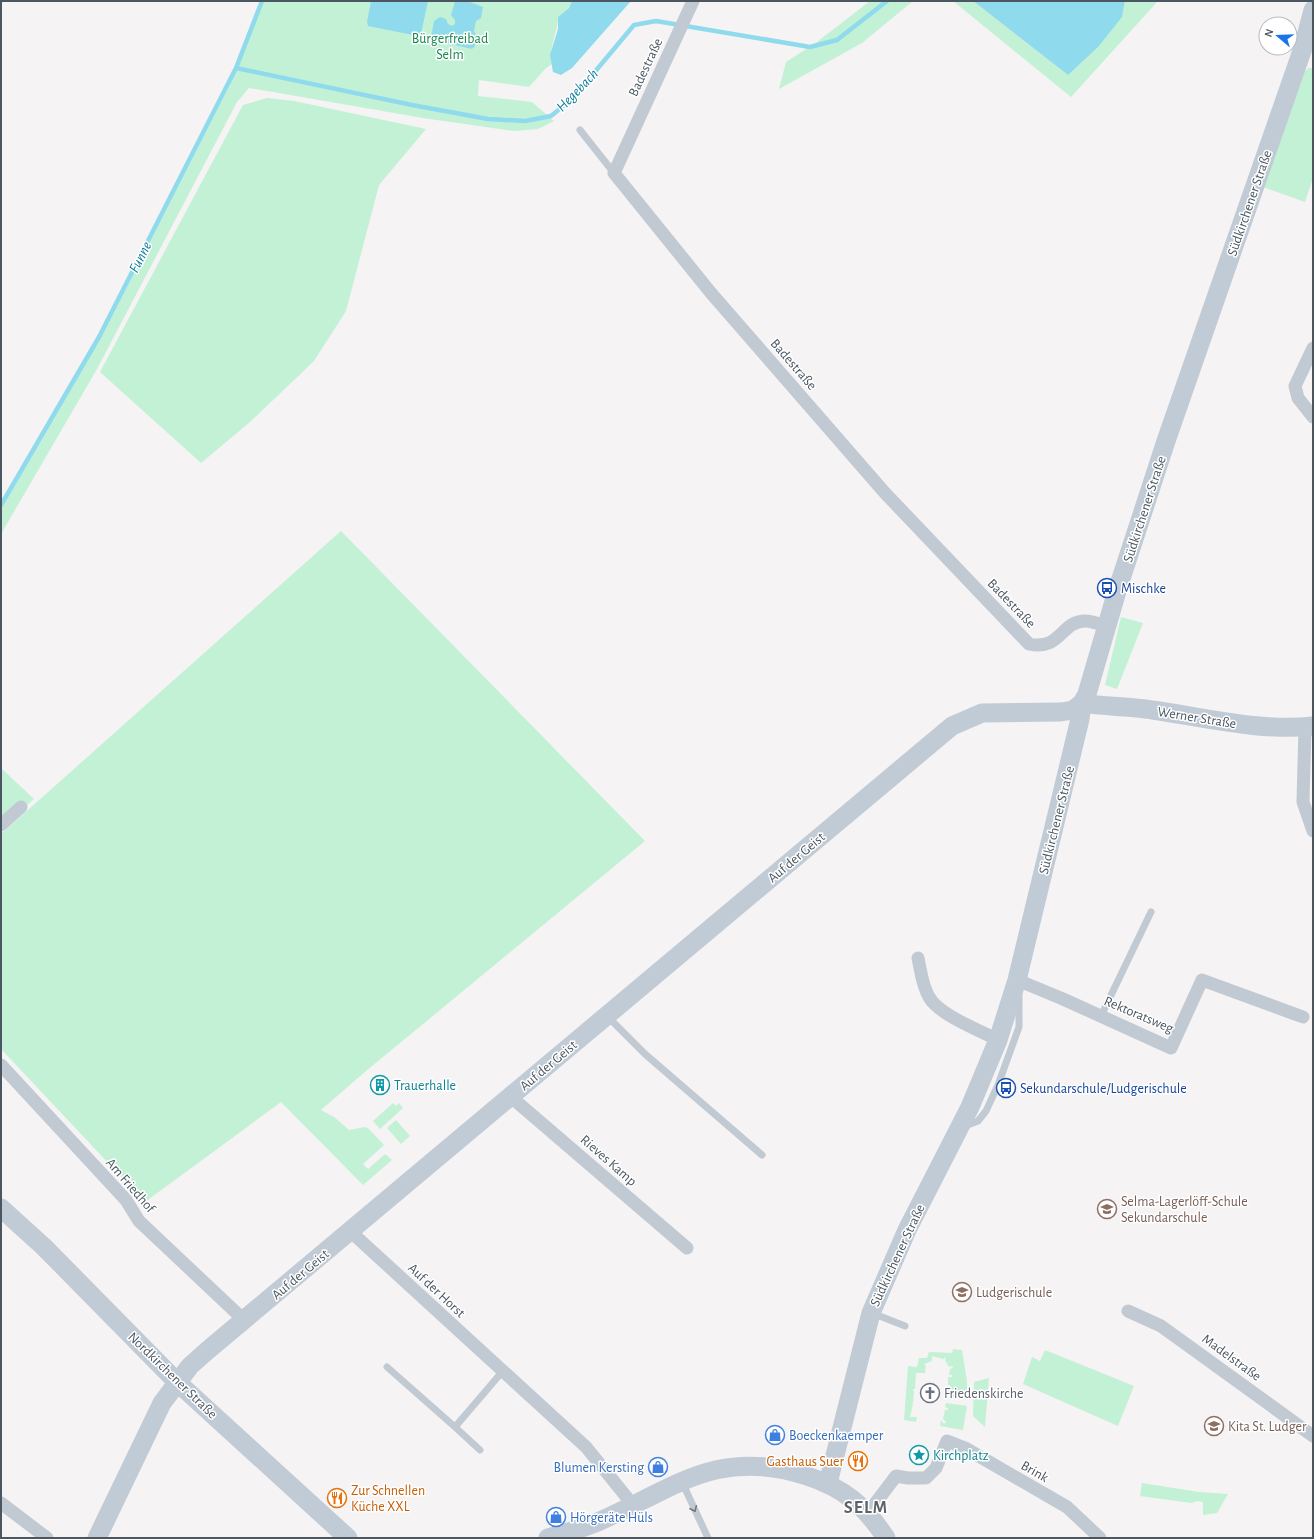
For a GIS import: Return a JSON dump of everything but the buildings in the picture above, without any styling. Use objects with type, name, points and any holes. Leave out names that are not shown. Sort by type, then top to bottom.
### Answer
[{"type":"street","name":"Badestraße","points":[[693,1],[614,173],[711,292],[885,493],[1029,644],[1038,646],[1048,645],[1072,624],[1084,620],[1106,626]]},
{"type":"street","name":"Südkirchener Straße","points":[[828,1483],[871,1313],[908,1230],[959,1129],[998,1040],[1016,980],[1080,719],[1082,703],[1091,684],[1106,626],[1166,441],[1308,51],[1313,10]]},
{"type":"street","points":[[1313,348],[1295,386],[1298,398],[1313,417]]},
{"type":"street","name":"Werner Straße","points":[[1082,703],[1112,707],[1150,709],[1241,723],[1309,726]]},
{"type":"street","name":"Auf der Geist","points":[[97,1538],[162,1403],[190,1366],[244,1320],[952,726],[982,713],[1061,712],[1073,710],[1082,703]]},
{"type":"street","points":[[1309,726],[1303,802],[1313,831]]},
{"type":"street","points":[[1,825],[21,807]]},
{"type":"street","points":[[918,958],[923,984],[930,999],[940,1010],[998,1040]]},
{"type":"street","name":"Rektoratsweg","points":[[1016,980],[1171,1048],[1202,980],[1303,1017]]},
{"type":"street","name":"Am Friedhof","points":[[1,1064],[126,1200],[139,1221],[244,1320]]},
{"type":"street","name":"Rieves Kamp","points":[[510,1097],[687,1248]]},
{"type":"street","name":"Nordkirchener Straße","points":[[1,1208],[44,1246],[177,1382],[348,1538]]},
{"type":"street","name":"Auf der Horst","points":[[350,1231],[586,1448],[633,1505]]},
{"type":"street","name":"Madelstraße","points":[[1128,1311],[1161,1326],[1313,1436]]},
{"type":"street","name":"Brink","points":[[868,1513],[896,1476],[926,1478],[936,1468],[947,1441],[965,1448],[1067,1508],[1100,1538]]},
{"type":"street","points":[[548,1538],[599,1521],[681,1480],[720,1468],[740,1466],[765,1466],[792,1471],[828,1483],[841,1490],[868,1513],[886,1538]]},
{"type":"street","points":[[1,1503],[47,1538]]},
{"type":"lane","points":[[580,130],[614,173]]},
{"type":"lane","points":[[1101,1016],[1151,912]]},
{"type":"lane","points":[[959,1129],[978,1121],[986,1111],[998,1085],[1019,1027],[1020,1005],[1016,980]]},
{"type":"lane","points":[[606,1016],[645,1054],[762,1155]]},
{"type":"lane","points":[[871,1313],[905,1326]]},
{"type":"lane","points":[[387,1367],[480,1450]]},
{"type":"lane","points":[[455,1427],[502,1372]]},
{"type":"lane","points":[[681,1480],[708,1538]]},
{"type":"green space","name":"Bürgerfreibad Selm","points":[[263,1],[572,1],[569,8],[558,17],[551,52],[552,64],[546,68],[529,87],[479,80],[478,96],[532,102],[554,121],[538,129],[514,131],[423,118],[249,88],[237,102],[97,369],[1,534],[1,508],[102,335],[229,87]]},
{"type":"green space","points":[[870,1],[913,1],[862,43],[779,89],[786,62],[817,42]]},
{"type":"green space","points":[[953,1],[973,1],[1068,75],[1122,17],[1125,1],[1158,1],[1071,97]]},
{"type":"green space","points":[[1308,68],[1313,68],[1313,178],[1305,202],[1263,187],[1298,79]]},
{"type":"green space","points":[[267,98],[294,101],[426,129],[379,185],[346,311],[314,361],[250,422],[201,463],[100,372],[243,105]]},
{"type":"green space","points":[[341,531],[645,841],[366,1071],[321,1110],[334,1117],[349,1130],[365,1127],[369,1129],[384,1145],[363,1164],[368,1169],[385,1154],[392,1160],[363,1185],[281,1102],[145,1202],[1,1049],[1,834]]},
{"type":"green space","points":[[1121,617],[1143,623],[1117,689],[1105,685]]},
{"type":"green space","points":[[1,768],[34,799],[1,827]]},
{"type":"green space","points":[[393,1103],[396,1106],[399,1103],[403,1108],[380,1129],[373,1121]]},
{"type":"green space","points":[[396,1120],[410,1136],[401,1144],[387,1128]]},
{"type":"green space","points":[[953,1349],[962,1350],[967,1381],[967,1399],[949,1397],[949,1395],[946,1395],[948,1387],[950,1387],[950,1385],[948,1385],[948,1377],[952,1377],[952,1375],[949,1375],[950,1369],[953,1368],[952,1366],[949,1367],[945,1360],[946,1357],[943,1359],[932,1356],[932,1361],[924,1364],[926,1366],[925,1373],[916,1373],[915,1389],[912,1390],[914,1391],[913,1403],[910,1404],[913,1404],[910,1417],[917,1417],[916,1422],[904,1420],[908,1366],[917,1367],[919,1358],[927,1358],[929,1352],[952,1353]]},
{"type":"green space","points":[[1045,1350],[1134,1386],[1118,1426],[1023,1384],[1032,1357],[1040,1361]]},
{"type":"green space","points":[[989,1378],[985,1427],[973,1416],[974,1382]]},
{"type":"green space","points":[[946,1403],[967,1406],[963,1430],[940,1426],[941,1420],[944,1424],[946,1422],[943,1419],[945,1410],[948,1410],[948,1408],[945,1407]]},
{"type":"green space","points":[[1142,1483],[1199,1492],[1228,1494],[1217,1513],[1203,1515],[1203,1502],[1198,1501],[1191,1503],[1140,1496]]},
{"type":"water","points":[[371,1],[428,1],[421,34],[418,36],[368,26],[367,22]]},
{"type":"water","points":[[455,1],[467,1],[483,7],[481,18],[476,21],[474,31],[477,36],[475,46],[472,49],[433,40],[431,37],[434,21],[440,17],[446,19],[448,24],[452,26],[455,24],[455,20],[451,15]]},
{"type":"water","points":[[572,1],[631,1],[572,68],[561,75],[553,72],[550,55],[558,29],[558,17],[569,8]]},
{"type":"water","points":[[973,1],[1125,1],[1122,17],[1098,47],[1068,75]]},
{"type":"waterway","name":"Funne","points":[[1,505],[99,337],[236,68],[262,1]]},
{"type":"waterway","name":"Hegebach","points":[[236,68],[412,105],[488,119],[525,121],[551,116],[573,98],[634,25],[656,21],[810,47],[837,40],[887,1]]},
{"type":"place","name":"Mischke","points":[[1107,588]]},
{"type":"place","name":"Trauerhalle","points":[[380,1085]]},
{"type":"place","name":"Sekundarschule/Ludgerischule","points":[[1006,1088]]},
{"type":"place","name":"Selma-Lagerlöff-Schule Sekundarschule","points":[[1107,1209]]},
{"type":"place","name":"Ludgerischule","points":[[962,1292]]},
{"type":"place","name":"Friedenskirche","points":[[930,1393]]},
{"type":"place","name":"Kita St. Ludger","points":[[1214,1426]]},
{"type":"place","name":"Boeckenkaemper","points":[[775,1435]]},
{"type":"place","name":"Kirchplatz","points":[[919,1455]]},
{"type":"place","name":"Gasthaus Suer","points":[[858,1461]]},
{"type":"place","name":"Blumen Kersting","points":[[658,1467]]},
{"type":"place","name":"Zur Schnellen Küche XXL","points":[[337,1498]]},
{"type":"place","name":"Hörgeräte Hüls","points":[[556,1517]]},
{"type":"district","name":"SELM","points":[[866,1507]]}]
